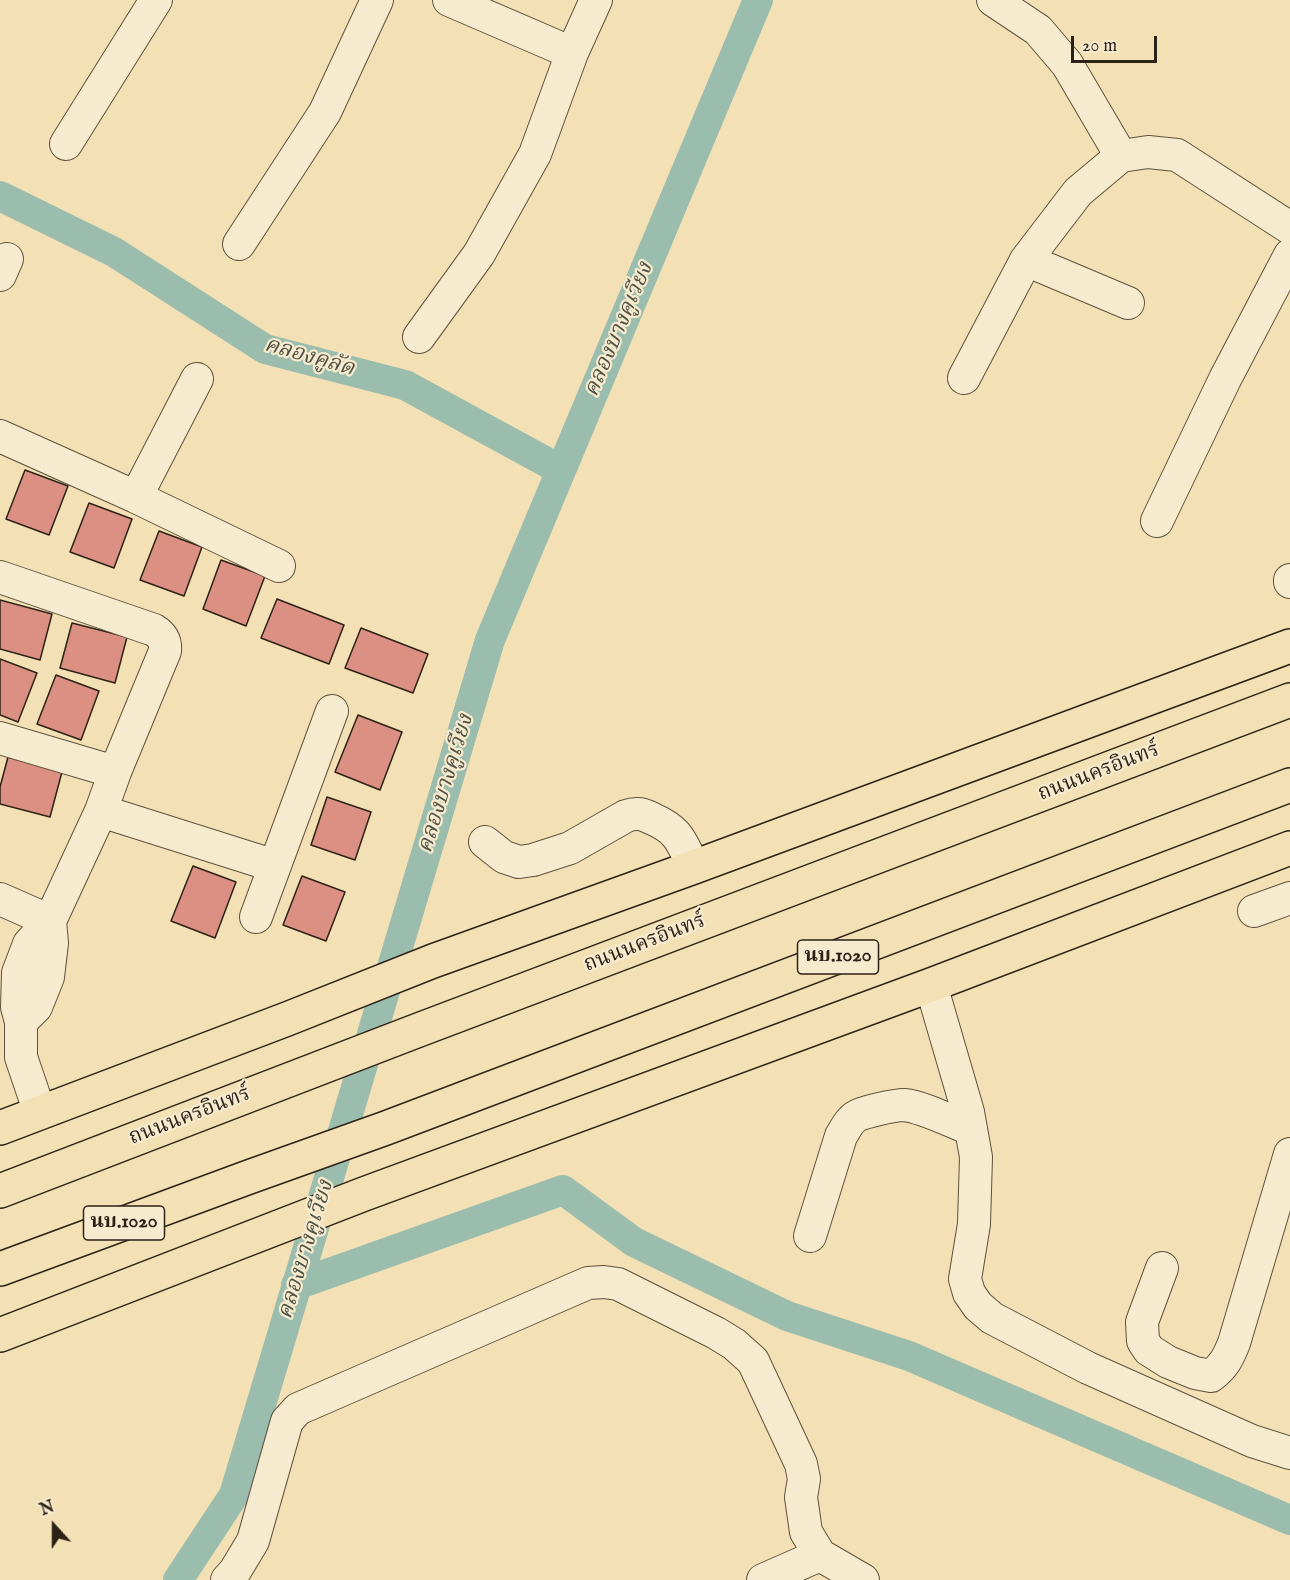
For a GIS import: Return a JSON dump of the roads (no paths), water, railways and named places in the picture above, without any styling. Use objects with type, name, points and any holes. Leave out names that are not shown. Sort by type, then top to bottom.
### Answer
[{"type":"main road","points":[[0,1128],[434,962],[1290,646]]},
{"type":"main road","name":"ถนนนครอินทร์","points":[[0,1191],[1290,700]]},
{"type":"main road","name":"นบ.1020","points":[[0,1269],[386,1128],[1290,785]]},
{"type":"main road","name":"นบ.1020","points":[[0,1335],[364,1194],[931,985],[1290,848]]},
{"type":"street","points":[[66,144],[156,0]]},
{"type":"street","points":[[239,244],[325,112],[377,0]]},
{"type":"street","points":[[449,0],[572,53]]},
{"type":"street","points":[[419,337],[479,254],[535,154],[572,53],[596,0]]},
{"type":"street","points":[[993,0],[1038,30],[1066,64],[1121,156]]},
{"type":"street","points":[[964,378],[1026,260],[1078,192],[1121,156],[1148,152],[1177,155],[1290,228]]},
{"type":"street","points":[[1157,521],[1225,379],[1290,255]]},
{"type":"street","points":[[1026,260],[1128,303]]},
{"type":"street","points":[[136,497],[197,379]]},
{"type":"street","points":[[0,436],[136,497],[279,566]]},
{"type":"street","points":[[0,577],[154,630],[160,634],[166,644],[101,811],[50,921],[52,943],[48,977],[36,1007],[21,1022],[21,1058],[40,1113]]},
{"type":"street","points":[[256,917],[332,711]]},
{"type":"street","points":[[0,738],[115,772]]},
{"type":"street","points":[[101,811],[274,866]]},
{"type":"street","points":[[485,842],[504,857],[519,862],[533,860],[570,848],[626,816],[642,813],[668,826],[679,837],[694,867]]},
{"type":"street","points":[[1254,911],[1290,898]]},
{"type":"street","points":[[0,899],[50,921]]},
{"type":"street","points":[[931,985],[965,1101],[976,1157],[974,1224],[965,1279],[969,1293],[978,1306],[992,1318],[1088,1368],[1252,1440],[1290,1453]]},
{"type":"street","points":[[810,1236],[841,1136],[848,1123],[856,1116],[904,1105],[971,1129]]},
{"type":"street","points":[[1162,1269],[1142,1322],[1143,1341],[1149,1350],[1168,1362],[1195,1373],[1211,1376],[1226,1362],[1234,1343],[1290,1154]]},
{"type":"street","points":[[235,1577],[253,1541],[287,1421],[298,1409],[588,1283],[604,1282],[618,1284],[716,1333],[734,1344],[753,1361],[801,1464],[804,1479],[801,1497],[806,1532],[820,1555],[863,1580]]},
{"type":"street","points":[[763,1580],[820,1555]]},
{"type":"waterway","name":"คลองบางคูเวียง","points":[[178,1580],[234,1495],[490,640],[758,0]]},
{"type":"waterway","name":"คลองคูลัด","points":[[0,196],[114,252],[265,349],[405,385],[561,470]]},
{"type":"waterway","points":[[296,1285],[563,1190],[634,1242],[787,1316],[909,1356],[1290,1520]]}]
